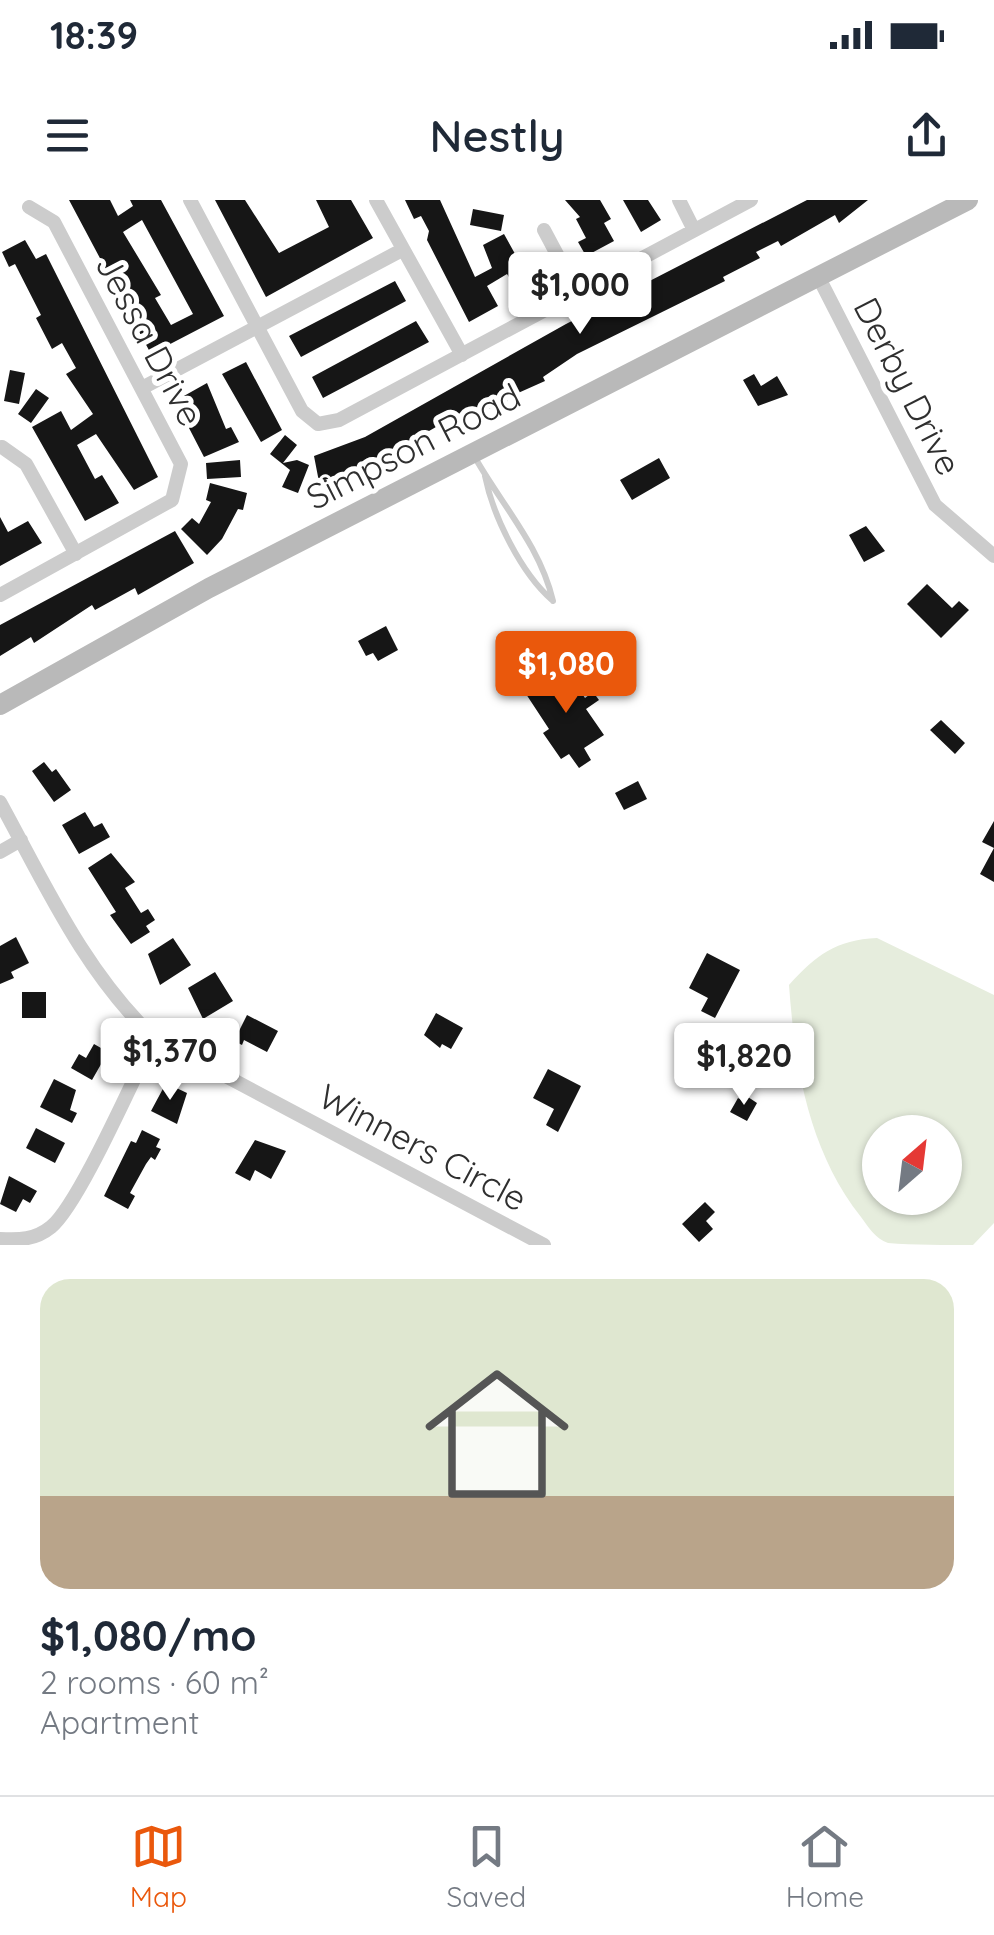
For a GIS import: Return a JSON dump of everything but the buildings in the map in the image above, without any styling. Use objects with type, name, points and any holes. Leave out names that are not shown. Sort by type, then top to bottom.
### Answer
[{"type":"main road","name":"Simpson Road","points":[[0,705],[209,588],[968,200]]},
{"type":"street","points":[[190,200],[302,412],[318,424],[338,420],[751,200]]},
{"type":"street","points":[[376,200],[462,355]]},
{"type":"street","points":[[679,200],[694,230]]},
{"type":"street","name":"Jessa Drive","points":[[0,595],[172,500],[180,482],[181,464],[54,222],[29,207]]},
{"type":"street","points":[[544,230],[576,290]]},
{"type":"street","points":[[142,388],[402,250]]},
{"type":"street","name":"Derby Drive","points":[[819,278],[935,505],[994,556]]},
{"type":"street","points":[[2,447],[26,464],[76,554]]},
{"type":"street","name":"Winners Circle","points":[[0,802],[85,958],[119,1004],[154,1038],[544,1245]]},
{"type":"street","points":[[0,852],[21,840]]},
{"type":"street","points":[[0,1240],[25,1241],[52,1227],[78,1186],[154,1038]]},
{"type":"lane","points":[[472,452],[485,475],[500,490],[547,576],[553,601],[537,587],[489,497],[485,475]]},
{"type":"green space","points":[[877,938],[994,995],[994,1223],[973,1245],[888,1243],[879,1238],[843,1191],[817,1136],[795,1047],[789,985],[808,965],[850,942]]}]
